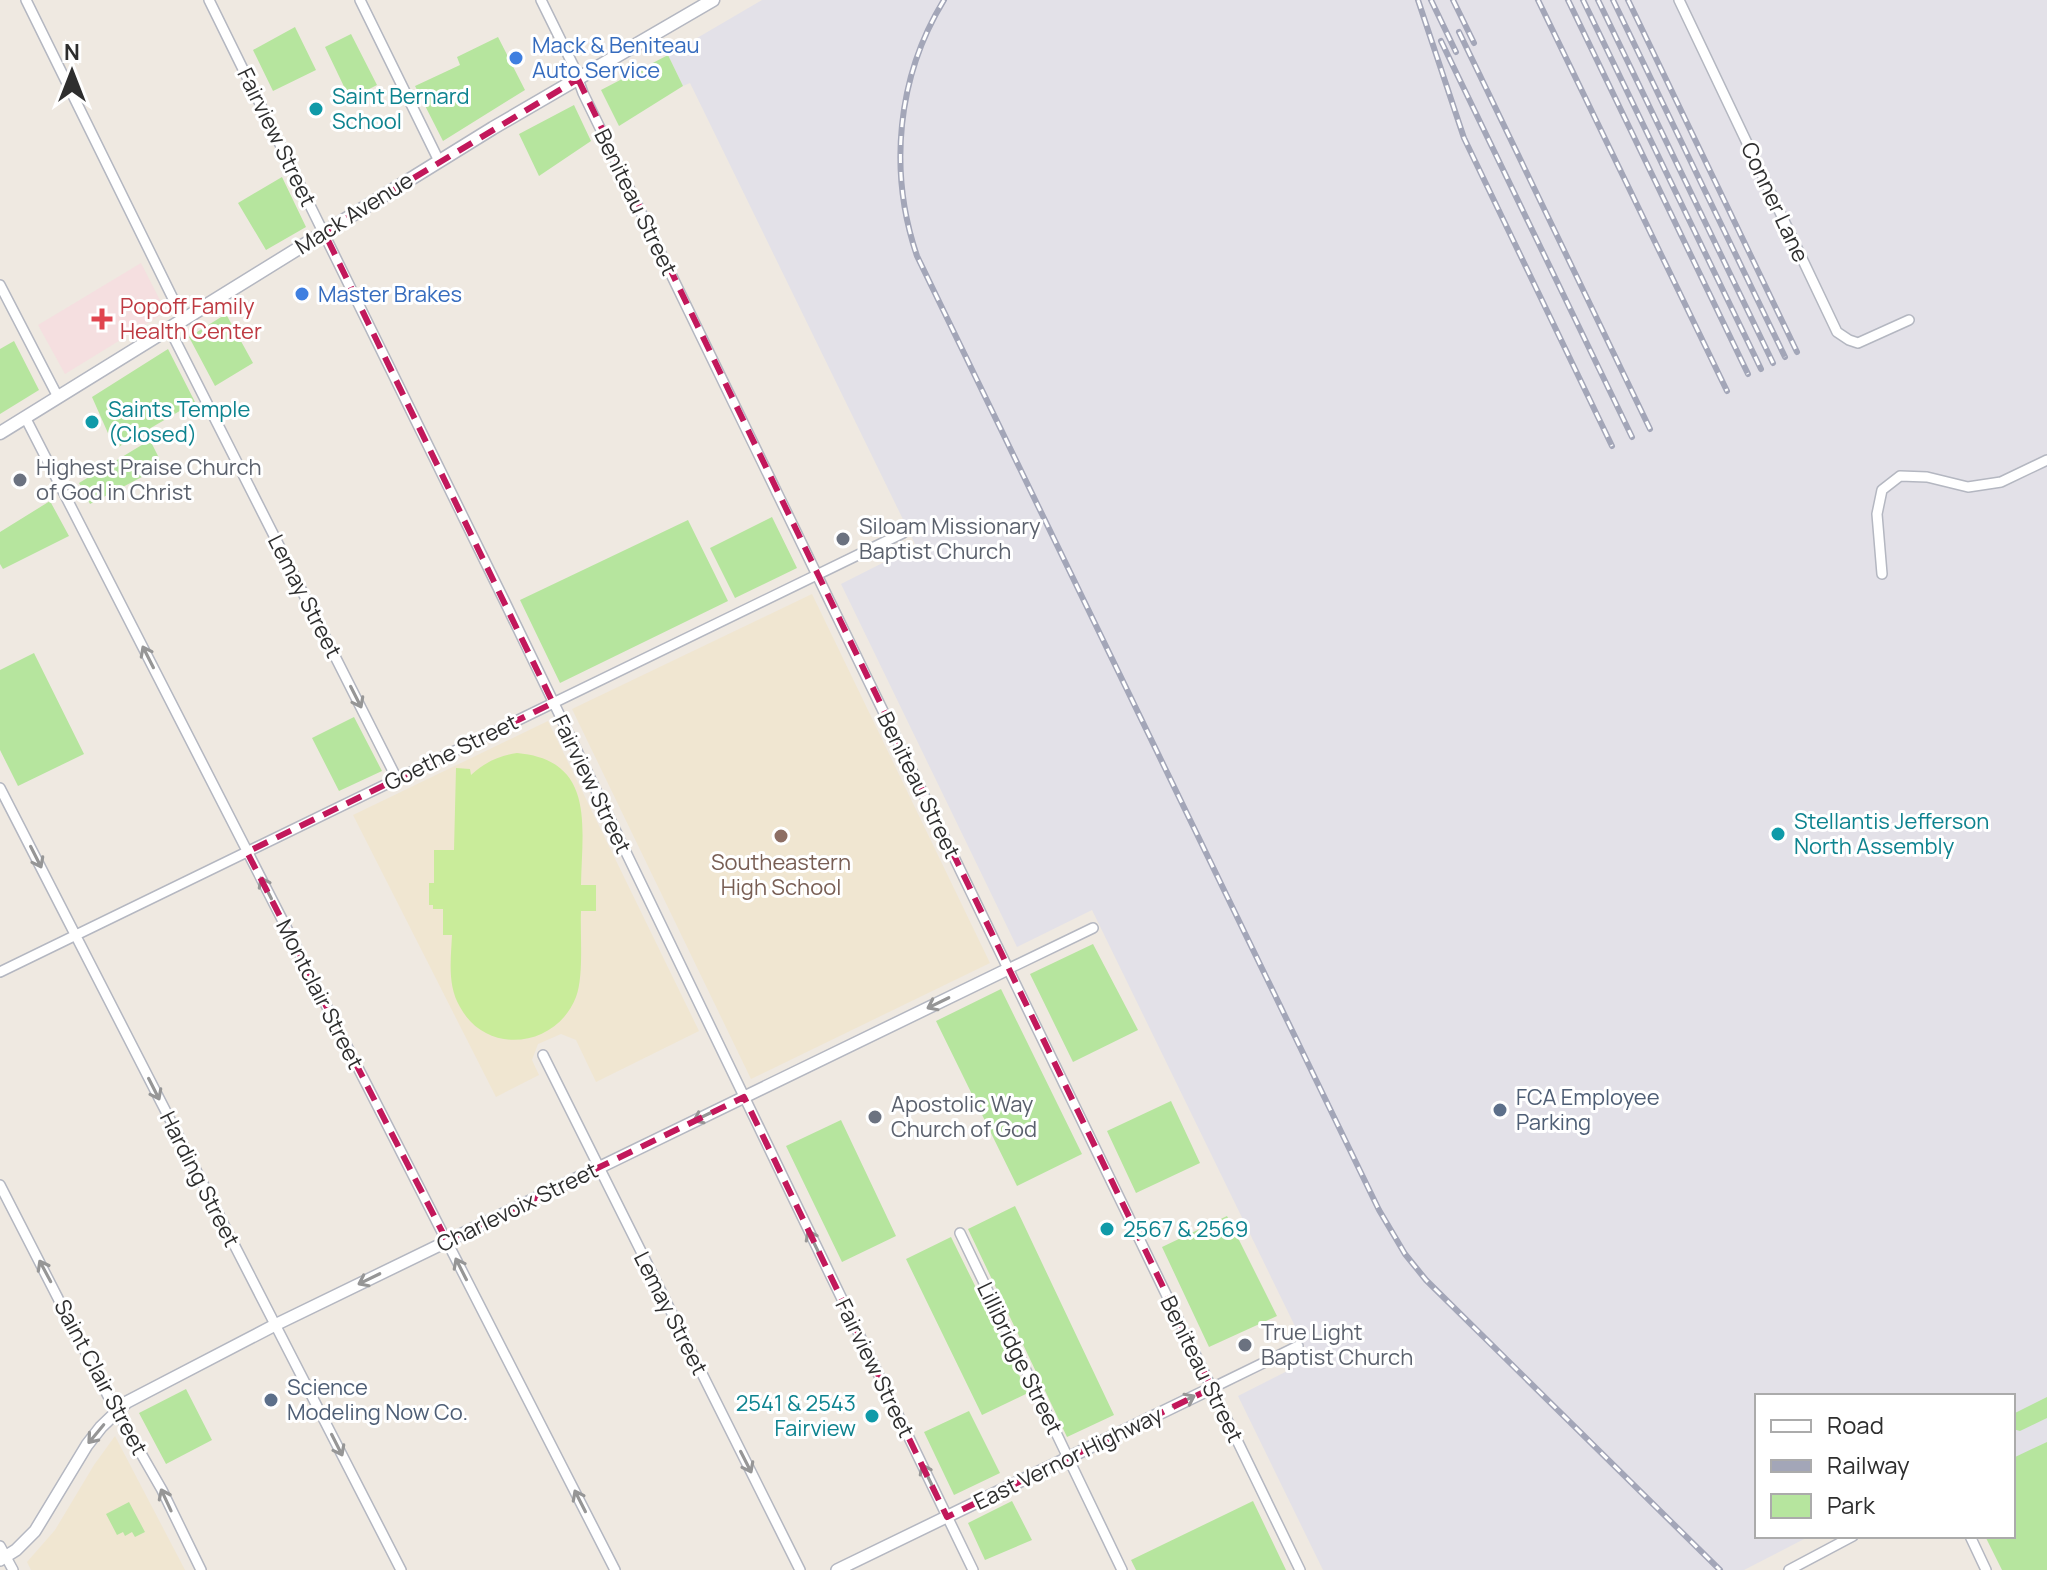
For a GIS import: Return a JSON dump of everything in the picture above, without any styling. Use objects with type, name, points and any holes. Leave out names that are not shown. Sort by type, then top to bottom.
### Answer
[{"type":"main road","name":"Mack Avenue","points":[[0,433],[439,161],[713,0]]},
{"type":"street","points":[[26,0],[183,319]]},
{"type":"street","name":"Fairview Street","points":[[209,0],[973,1570]]},
{"type":"street","points":[[360,0],[439,161]]},
{"type":"street","name":"Beniteau Street","points":[[541,0],[1300,1570]]},
{"type":"street","name":"Conner Lane","points":[[1679,0],[1837,332],[1858,343],[1909,320]]},
{"type":"street","points":[[0,285],[58,397]]},
{"type":"street","name":"Lemay Street","points":[[169,328],[397,779]]},
{"type":"street","name":"Montclair Street","points":[[25,417],[615,1570]]},
{"type":"street","points":[[1882,574],[1877,514],[1882,490],[1900,476],[1927,477],[1968,487],[2001,482],[2047,460]]},
{"type":"street","name":"Goethe Street","points":[[0,972],[903,533]]},
{"type":"street","name":"Harding Street","points":[[0,788],[401,1570]]},
{"type":"street","name":"Charlevoix Street","points":[[2,1554],[16,1550],[35,1531],[87,1445],[131,1400],[275,1325],[1093,928]]},
{"type":"street","name":"Lemay Street","points":[[543,1055],[800,1570]]},
{"type":"street","name":"Saint Clair Street","points":[[0,1185],[162,1490],[201,1570]]},
{"type":"street","name":"Lillibridge Street","points":[[960,1233],[1122,1570]]},
{"type":"street","name":"East Vernor Highway","points":[[837,1570],[1298,1346]]},
{"type":"street","points":[[1789,1570],[1849,1538]]},
{"type":"street","points":[[1971,1538],[1986,1570]]},
{"type":"street","points":[[2,1554],[13,1570]]},
{"type":"street","points":[[1812,1557],[1819,1570]]},
{"type":"highlighted area","points":[[578,79],[1212,1388],[947,1517],[744,1097],[447,1241],[247,852],[553,703],[324,232]]},
{"type":"shaded area","points":[[762,0],[2047,0],[2047,1570],[2015,1538],[2015,1394],[1755,1394],[1755,1538],[1806,1538],[1744,1570],[1323,1570],[1238,1396],[1311,1359],[1092,910],[1017,947],[841,584],[916,546],[690,83],[683,86],[668,55]]},
{"type":"shaded area","name":"Popoff Family Health Center","points":[[141,263],[166,312],[65,374],[38,325]]},
{"type":"shaded area","name":"Southeastern High School","points":[[812,594],[990,963],[751,1079],[572,709]]},
{"type":"shaded area","points":[[548,721],[699,1031],[596,1082],[576,1040],[561,1034],[538,1044],[532,1060],[539,1075],[496,1097],[353,815]]},
{"type":"shaded area","points":[[115,1436],[185,1570],[31,1570],[27,1562],[55,1530]]},
{"type":"green space","points":[[295,27],[316,70],[273,91],[253,50]]},
{"type":"green space","points":[[351,34],[377,85],[350,99],[325,47]]},
{"type":"green space","points":[[498,37],[525,90],[443,141],[415,86],[460,65],[457,57]]},
{"type":"green space","points":[[668,55],[683,86],[619,126],[601,90]]},
{"type":"green space","points":[[574,105],[591,141],[539,176],[519,134]]},
{"type":"green space","points":[[282,177],[306,227],[266,250],[238,203]]},
{"type":"green space","points":[[226,314],[253,363],[215,386],[189,337]]},
{"type":"green space","points":[[14,341],[39,390],[0,414],[0,349]]},
{"type":"green space","points":[[168,349],[195,402],[115,449],[92,397]]},
{"type":"green space","points":[[150,440],[163,466],[90,504],[79,483]]},
{"type":"green space","points":[[50,501],[69,536],[3,569],[0,564],[0,532]]},
{"type":"green space","points":[[772,517],[797,568],[735,598],[710,548]]},
{"type":"green space","points":[[688,520],[728,601],[560,683],[520,600]]},
{"type":"green space","points":[[34,653],[84,754],[18,786],[0,750],[0,670]]},
{"type":"green space","points":[[354,717],[382,771],[339,791],[312,738]]},
{"type":"green space","points":[[517,753],[542,758],[560,768],[572,783],[582,820],[581,885],[596,885],[596,911],[581,911],[581,967],[576,997],[567,1014],[554,1027],[521,1040],[487,1034],[472,1023],[460,1007],[451,981],[452,935],[443,935],[443,909],[433,909],[433,905],[429,905],[429,883],[434,883],[434,850],[454,850],[456,768],[470,769],[471,775],[492,761]]},
{"type":"green space","points":[[1093,944],[1138,1030],[1073,1062],[1030,974]]},
{"type":"green space","points":[[1001,989],[1082,1154],[1017,1186],[936,1021]]},
{"type":"green space","points":[[1171,1101],[1200,1163],[1136,1193],[1107,1131]]},
{"type":"green space","points":[[841,1120],[896,1236],[842,1262],[786,1146]]},
{"type":"green space","points":[[1015,1206],[1114,1415],[1067,1437],[968,1229]]},
{"type":"green space","points":[[1227,1216],[1277,1316],[1209,1347],[1162,1247]]},
{"type":"green space","points":[[951,1237],[1028,1393],[982,1415],[906,1259]]},
{"type":"green space","points":[[186,1389],[212,1440],[166,1464],[139,1413]]},
{"type":"green space","points":[[2047,1397],[2047,1418],[2020,1431],[2015,1430],[2015,1413]]},
{"type":"green space","points":[[969,1411],[1000,1473],[954,1495],[924,1432]]},
{"type":"green space","points":[[2047,1442],[2047,1570],[2002,1570],[1986,1538],[2015,1538],[2015,1457]]},
{"type":"green space","points":[[1012,1501],[1032,1540],[985,1560],[968,1523]]},
{"type":"green space","points":[[1253,1501],[1286,1570],[1136,1570],[1131,1560]]},
{"type":"green space","points":[[129,1502],[145,1532],[135,1537],[132,1532],[125,1536],[123,1532],[117,1535],[106,1514]]},
{"type":"railway","points":[[944,0],[916,61],[902,125],[902,191],[917,256],[1379,1210],[1405,1254],[1426,1280],[1720,1570]]},
{"type":"railway","points":[[1418,0],[1464,138],[1612,446]]},
{"type":"railway","points":[[1431,0],[1456,52]]},
{"type":"railway","points":[[1453,0],[1474,43]]},
{"type":"railway","points":[[1538,0],[1727,391]]},
{"type":"railway","points":[[1568,0],[1748,374]]},
{"type":"railway","points":[[1583,0],[1761,369]]},
{"type":"railway","points":[[1598,0],[1773,363]]},
{"type":"railway","points":[[1613,0],[1785,357]]},
{"type":"railway","points":[[1628,0],[1797,352]]},
{"type":"railway","points":[[1459,32],[1650,429]]},
{"type":"railway","points":[[1441,41],[1632,437]]},
{"type":"place","name":"Mack & Beniteau Auto Service","points":[[516,58]]},
{"type":"place","name":"Saint Bernard School","points":[[316,109]]},
{"type":"place","name":"Master Brakes","points":[[302,294]]},
{"type":"place","name":"Popoff Family Health Center","points":[[102,319]]},
{"type":"place","name":"Saints Temple (Closed)","points":[[92,422]]},
{"type":"place","name":"Highest Praise Church of God in Christ","points":[[20,480]]},
{"type":"place","name":"Siloam Missionary Baptist Church","points":[[843,539]]},
{"type":"place","name":"Stellantis Jefferson North Assembly","points":[[1778,834]]},
{"type":"place","name":"Southeastern High School","points":[[781,836]]},
{"type":"place","name":"FCA Employee Parking","points":[[1500,1110]]},
{"type":"place","name":"Apostolic Way Church of God","points":[[875,1117]]},
{"type":"place","name":"2567 & 2569","points":[[1107,1229]]},
{"type":"place","name":"True Light Baptist Church","points":[[1245,1345]]},
{"type":"place","name":"Science Modeling Now Co.","points":[[271,1400]]},
{"type":"place","name":"2541 & 2543 Fairview","points":[[872,1416]]}]
